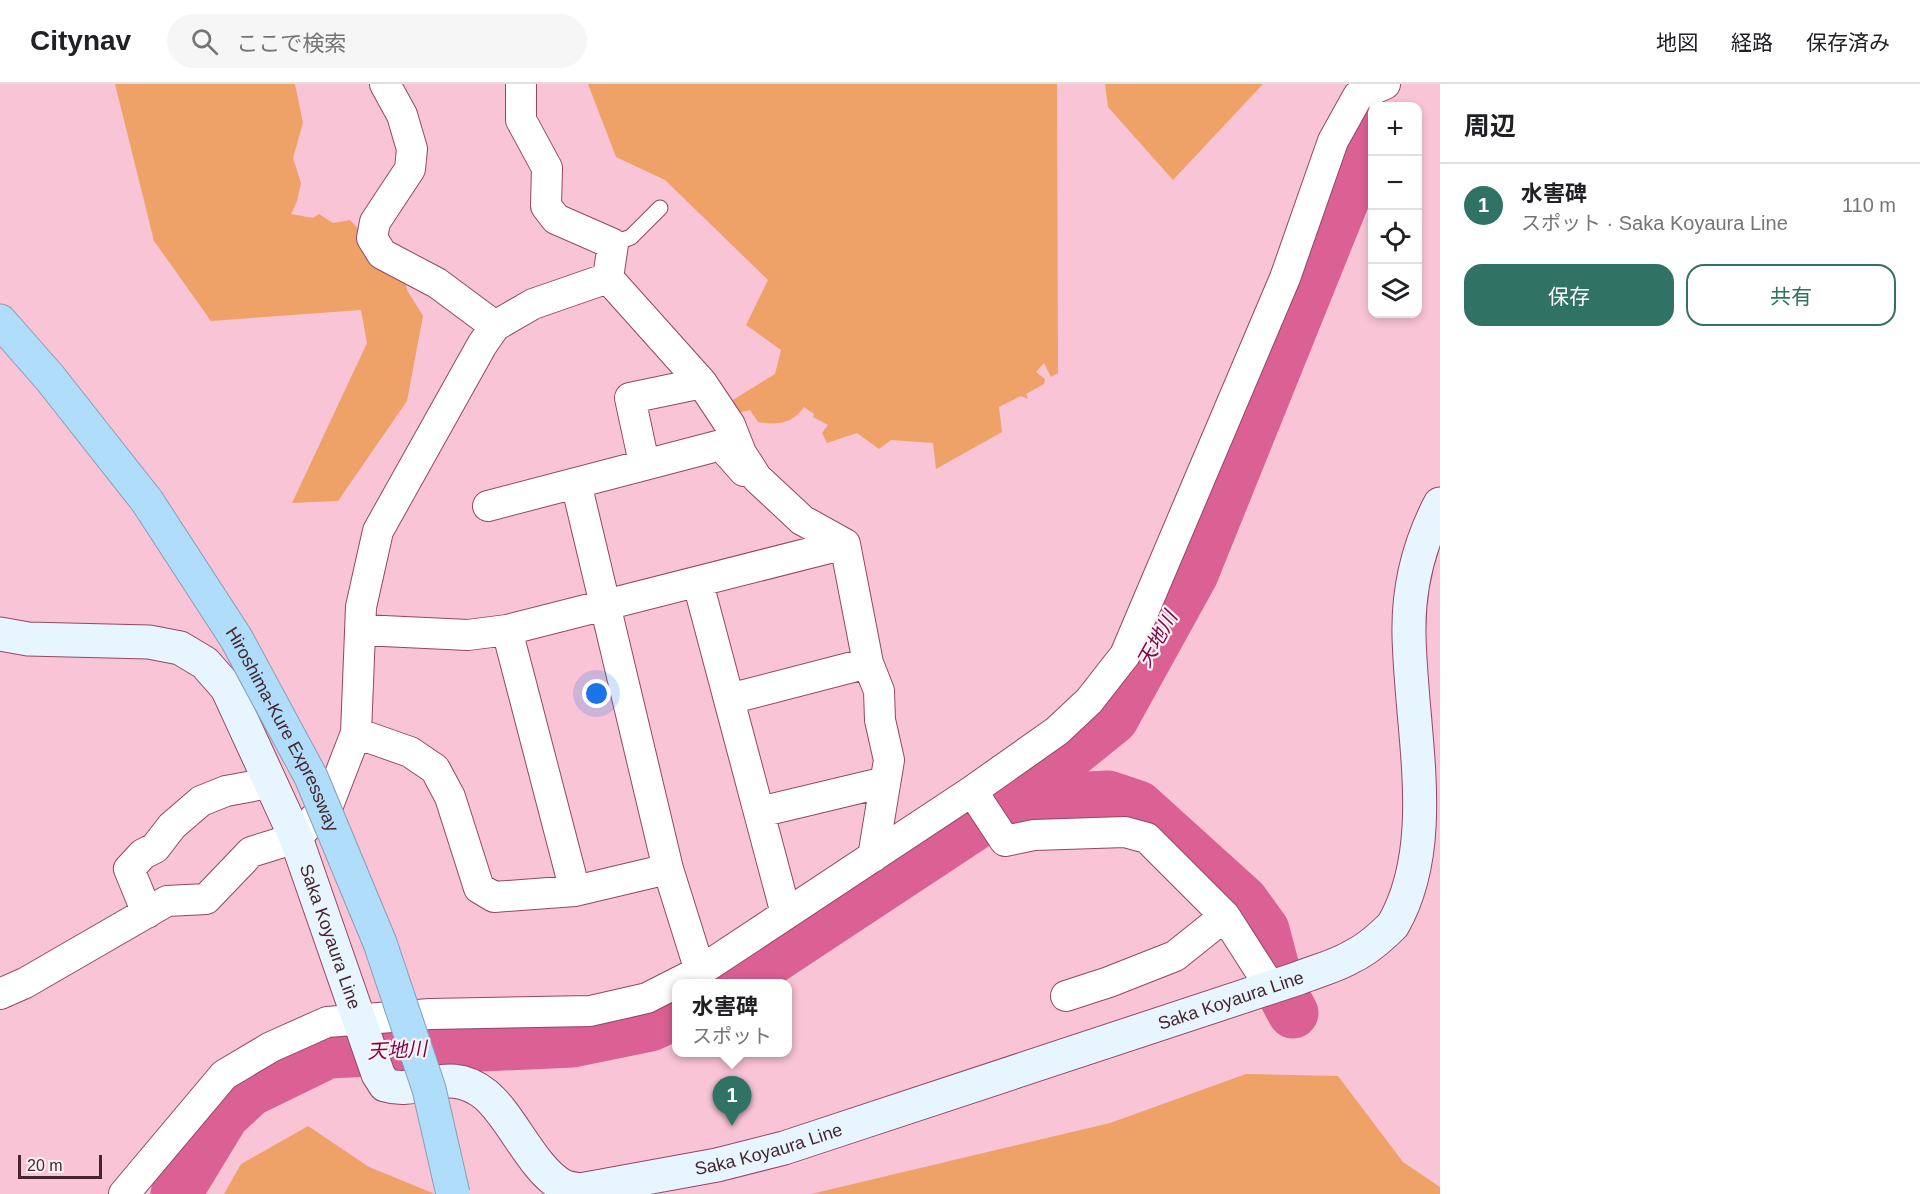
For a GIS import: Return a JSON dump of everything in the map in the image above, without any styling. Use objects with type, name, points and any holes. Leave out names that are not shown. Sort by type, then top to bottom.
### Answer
[{"type":"highway","name":"Hiroshima-Kure Expressway","points":[[0,321],[50,378],[147,501],[236,638],[311,777],[380,943],[429,1089],[453,1194]]},
{"type":"main road","name":"Saka Koyaura Line","points":[[0,634],[28,639],[149,642],[180,648],[204,663],[227,688],[296,838],[378,1074],[385,1085],[398,1089],[446,1079],[486,1095],[550,1176],[563,1186],[580,1190],[717,1165],[784,1148],[1285,983],[1353,956],[1382,936],[1404,914],[1422,889],[1433,859],[1436,827],[1433,783],[1412,673],[1408,635],[1411,590],[1419,554],[1440,504]]},
{"type":"street","points":[[385,84],[405,126],[412,149],[410,169],[375,222],[372,238],[382,254],[436,283],[495,326]]},
{"type":"street","points":[[521,84],[521,120],[547,168],[546,206],[556,219],[613,244],[608,278],[699,383],[730,425],[741,453],[757,478],[802,520],[845,544],[868,663],[879,691],[880,720],[889,760],[873,857]]},
{"type":"street","points":[[684,979],[700,971],[873,857],[975,795],[1057,731],[1089,701],[1125,655],[1285,278],[1333,141],[1358,96],[1385,84]]},
{"type":"street","points":[[137,890],[167,901],[206,899],[251,852],[296,838],[329,803],[356,733],[362,630],[361,607],[378,531],[482,345],[495,326],[533,304],[608,278]]},
{"type":"street","points":[[699,383],[719,426],[721,445],[751,478],[757,478]]},
{"type":"street","points":[[644,463],[630,398],[699,383]]},
{"type":"street","points":[[488,506],[644,463],[721,445]]},
{"type":"street","points":[[576,483],[668,869],[700,971]]},
{"type":"street","points":[[362,630],[468,635],[507,630],[845,544]]},
{"type":"street","points":[[698,583],[786,914]]},
{"type":"street","points":[[507,630],[575,891]]},
{"type":"street","points":[[729,699],[868,663]]},
{"type":"street","points":[[356,733],[411,752],[435,769],[450,797],[479,888],[494,897],[575,891],[668,869]]},
{"type":"street","points":[[760,812],[885,782]]},
{"type":"street","points":[[0,994],[137,890],[143,854],[155,848],[172,826],[201,801],[226,791],[269,783]]},
{"type":"street","points":[[975,795],[1005,841],[1034,835],[1125,832],[1147,838],[1225,916],[1285,983]]},
{"type":"street","points":[[1066,996],[1174,956],[1225,916]]},
{"type":"street","points":[[124,1194],[224,1075],[271,1047],[327,1023],[363,1026],[430,1014],[590,1011],[647,998],[672,985]]},
{"type":"lane","points":[[613,244],[631,237],[660,208]]},
{"type":"shaded area","points":[[115,84],[295,84],[303,123],[293,158],[301,183],[291,214],[313,218],[319,214],[333,223],[350,220],[404,276],[407,290],[423,316],[407,401],[338,501],[292,503],[367,343],[361,310],[211,321],[154,241]]},
{"type":"shaded area","points":[[588,84],[1057,84],[1058,373],[1051,377],[1044,363],[1036,372],[1045,379],[1044,384],[1026,394],[1028,399],[1021,396],[999,407],[1002,432],[936,469],[933,443],[891,440],[879,449],[857,433],[827,443],[822,433],[828,425],[813,417],[814,414],[804,407],[790,420],[771,424],[758,422],[750,410],[733,414],[728,403],[775,374],[781,350],[746,325],[768,280],[665,180],[616,157]]},
{"type":"shaded area","points":[[1105,84],[1263,84],[1173,180],[1108,107]]},
{"type":"shaded area","points":[[1246,1074],[1338,1076],[1403,1162],[1440,1187],[1440,1194],[811,1194],[1110,1123]]},
{"type":"shaded area","points":[[308,1126],[369,1167],[435,1194],[224,1194],[241,1164]]},
{"type":"waterway","name":"天地川","points":[[742,979],[1011,801],[1113,719],[1193,574],[1368,140]]},
{"type":"waterway","points":[[1011,801],[1108,796],[1138,806],[1243,901],[1264,930],[1279,987],[1293,1013]]},
{"type":"waterway","name":"天地川","points":[[176,1194],[224,1115],[250,1091],[328,1053],[572,1042],[650,1026],[672,1016]]},
{"type":"place","name":"水害碑","points":[[732,1126]]}]
